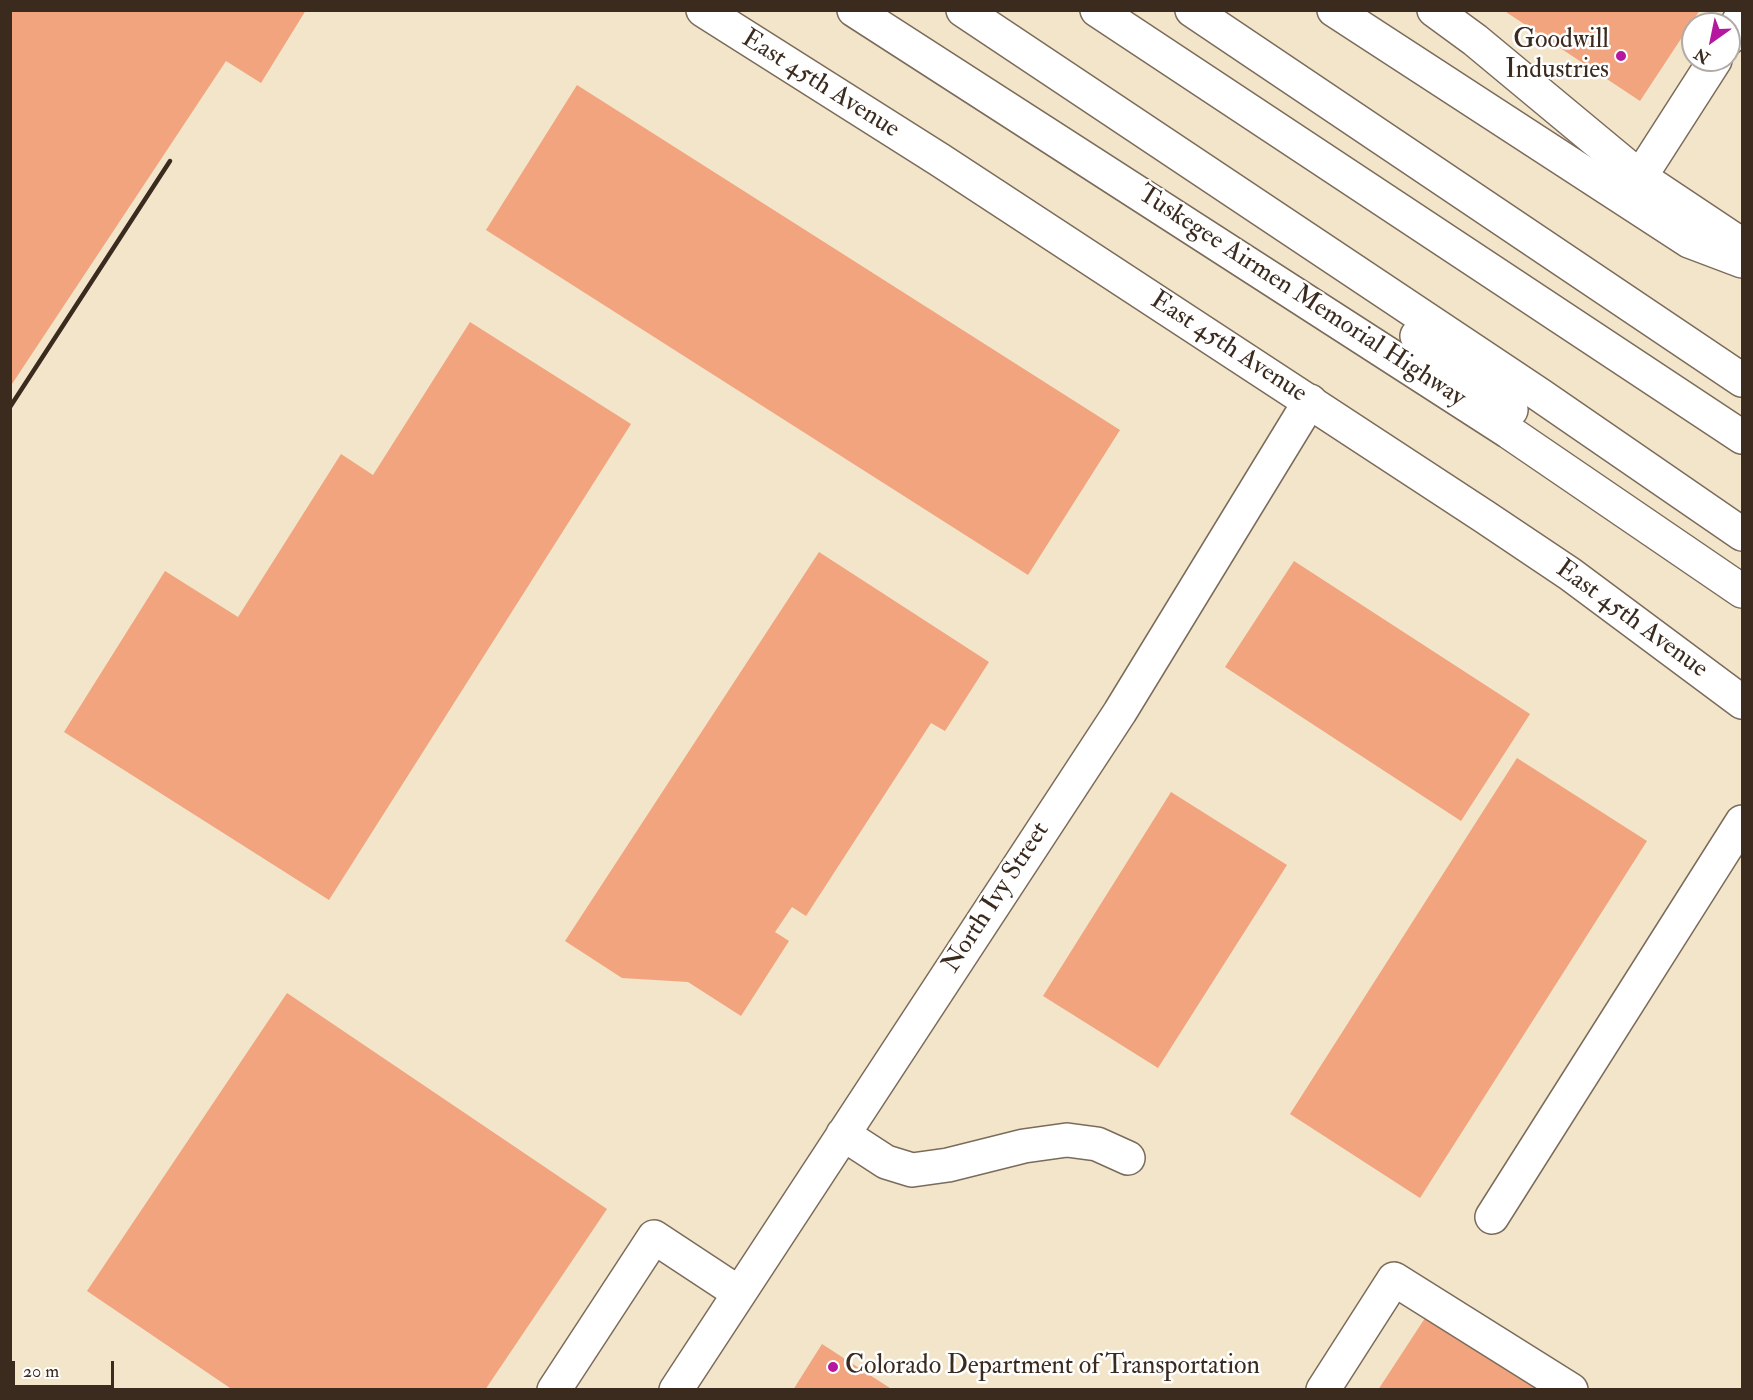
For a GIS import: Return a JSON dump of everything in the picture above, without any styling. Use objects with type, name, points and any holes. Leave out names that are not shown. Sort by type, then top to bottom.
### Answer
[{"type":"main road","name":"East 45th Avenue","points":[[703,10],[940,160],[1310,401],[1570,574],[1743,702]]},
{"type":"main road","name":"Tuskegee Airmen Memorial Highway","points":[[854,10],[1500,425],[1743,591]]},
{"type":"main road","points":[[963,10],[1091,93],[1743,534]]},
{"type":"main road","points":[[1097,10],[1743,437]]},
{"type":"main road","points":[[1192,10],[1743,380]]},
{"type":"main road","points":[[1334,10],[1689,241],[1743,261]]},
{"type":"main road","points":[[1434,10],[1484,46],[1640,177],[1743,245]]},
{"type":"main road","points":[[1640,177],[1707,72]]},
{"type":"main road","points":[[1091,93],[1413,333],[1743,591]]},
{"type":"main road","name":"North Ivy Street","points":[[676,1389],[1120,712],[1310,401]]},
{"type":"main road","points":[[1492,1217],[1743,822]]},
{"type":"main road","points":[[843,1134],[886,1162],[912,1170],[948,1165],[1024,1146],[1067,1140],[1097,1144],[1128,1158]]},
{"type":"main road","points":[[554,1389],[654,1237],[739,1293]]},
{"type":"main road","points":[[1323,1389],[1394,1279],[1571,1389]]},
{"type":"building","points":[[10,10],[306,10],[261,83],[226,61],[10,387]]},
{"type":"building","name":"Goodwill Industries","points":[[1503,10],[1700,10],[1699,12],[1681,12],[1681,39],[1640,101]]},
{"type":"building","points":[[577,85],[1120,430],[1028,575],[486,230]]},
{"type":"building","points":[[470,322],[631,424],[329,900],[64,732],[165,571],[238,617],[341,454],[373,475]]},
{"type":"building","points":[[819,552],[989,662],[945,731],[931,723],[806,916],[792,907],[775,932],[789,941],[741,1016],[688,982],[622,978],[565,941]]},
{"type":"building","points":[[1294,561],[1530,714],[1461,821],[1225,667]]},
{"type":"building","points":[[1517,758],[1647,841],[1420,1198],[1290,1114]]},
{"type":"building","points":[[1171,792],[1287,865],[1158,1068],[1043,996]]},
{"type":"building","points":[[287,993],[607,1209],[485,1390],[233,1390],[87,1291]]},
{"type":"building","points":[[1427,1315],[1540,1390],[1378,1390]]},
{"type":"building","name":"Colorado Department of Transportation","points":[[822,1344],[893,1390],[793,1390]]},
{"type":"railway","points":[[10,407],[170,161]]},
{"type":"place","name":"Goodwill Industries","points":[[1621,56]]},
{"type":"place","name":"Colorado Department of Transportation","points":[[833,1367]]}]
